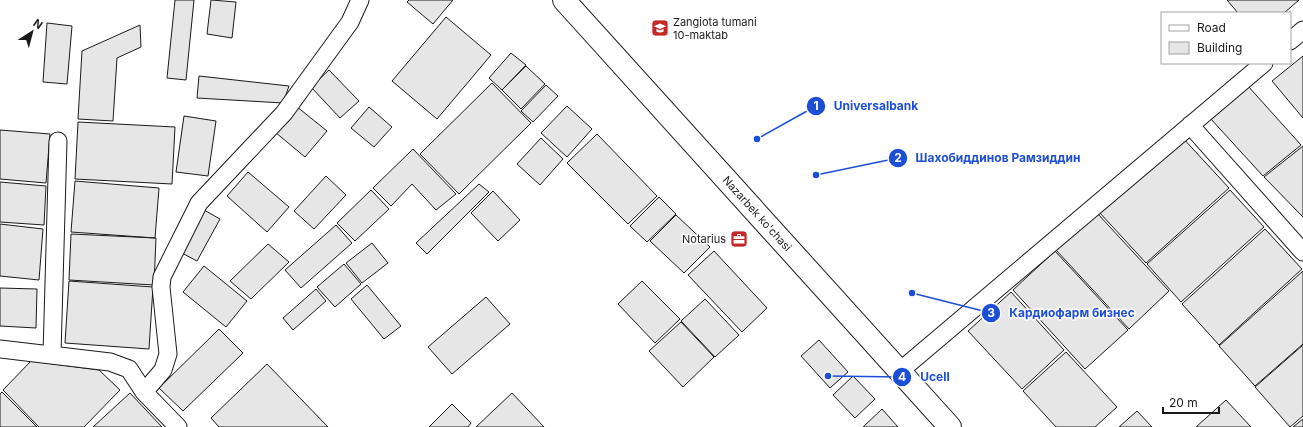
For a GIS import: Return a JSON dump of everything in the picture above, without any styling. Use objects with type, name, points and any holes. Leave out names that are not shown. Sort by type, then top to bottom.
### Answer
[{"type":"main road","name":"Nazarbek ko'chasi","points":[[564,0],[950,427]]},
{"type":"street","points":[[144,392],[163,370],[168,354],[161,287],[162,277],[199,203],[284,113],[350,22],[360,0]]},
{"type":"street","points":[[1291,40],[1303,30]]},
{"type":"street","points":[[900,371],[1263,64]]},
{"type":"street","points":[[1190,126],[1303,252]]},
{"type":"street","points":[[52,354],[58,141]]},
{"type":"street","points":[[0,349],[110,362],[129,369],[144,392],[178,427]]},
{"type":"building","points":[[175,0],[194,0],[186,80],[167,78]]},
{"type":"building","points":[[211,0],[236,2],[232,38],[207,34]]},
{"type":"building","points":[[409,0],[453,0],[433,24],[407,2]]},
{"type":"building","points":[[1227,0],[1299,0],[1285,12],[1237,12]]},
{"type":"building","points":[[446,17],[491,55],[437,119],[392,81]]},
{"type":"building","points":[[47,23],[72,26],[67,84],[43,82]]},
{"type":"building","points":[[140,25],[141,47],[117,58],[113,121],[78,119],[82,51]]},
{"type":"building","points":[[511,53],[526,65],[502,90],[489,78]]},
{"type":"building","points":[[1303,56],[1303,118],[1272,81]]},
{"type":"building","points":[[526,66],[545,84],[521,109],[502,90]]},
{"type":"building","points":[[329,70],[359,101],[340,118],[311,87]]},
{"type":"building","points":[[199,76],[289,86],[283,103],[197,98]]},
{"type":"building","points":[[492,83],[531,123],[459,194],[420,154]]},
{"type":"building","points":[[546,85],[558,96],[533,122],[521,111]]},
{"type":"building","points":[[1248,86],[1301,145],[1263,176],[1210,118]]},
{"type":"building","points":[[296,106],[327,131],[305,157],[275,132]]},
{"type":"building","points":[[567,106],[592,129],[567,157],[541,133]]},
{"type":"building","points":[[369,107],[392,127],[374,147],[351,128]]},
{"type":"building","points":[[184,116],[216,121],[208,176],[176,172]]},
{"type":"building","points":[[78,122],[175,127],[172,184],[75,179]]},
{"type":"building","points":[[0,130],[50,134],[46,183],[0,179]]},
{"type":"building","points":[[597,134],[657,196],[628,224],[567,163]]},
{"type":"building","points":[[1181,136],[1229,188],[1146,263],[1099,212]]},
{"type":"building","points":[[541,138],[563,159],[540,185],[517,164]]},
{"type":"building","points":[[1303,146],[1303,217],[1264,177]]},
{"type":"building","points":[[413,149],[456,194],[436,210],[412,184],[391,206],[373,188]]},
{"type":"building","points":[[248,172],[289,207],[267,232],[227,196]]},
{"type":"building","points":[[326,176],[346,195],[314,229],[294,211]]},
{"type":"building","points":[[75,181],[159,188],[155,238],[71,232]]},
{"type":"building","points":[[0,182],[46,186],[44,225],[0,222]]},
{"type":"building","points":[[479,184],[489,192],[427,254],[416,243]]},
{"type":"building","points":[[371,190],[389,209],[355,241],[337,223]]},
{"type":"building","points":[[1230,190],[1264,227],[1181,302],[1147,264]]},
{"type":"building","points":[[493,191],[520,220],[498,241],[471,213]]},
{"type":"building","points":[[659,197],[676,214],[647,242],[630,226]]},
{"type":"building","points":[[204,210],[220,219],[197,261],[180,252]]},
{"type":"building","points":[[1097,213],[1169,291],[1129,329],[1056,250]]},
{"type":"building","points":[[676,215],[710,247],[684,273],[650,241]]},
{"type":"building","points":[[0,224],[43,229],[39,280],[0,276]]},
{"type":"building","points":[[336,225],[352,243],[301,288],[285,270]]},
{"type":"building","points":[[1265,229],[1302,269],[1219,345],[1182,304]]},
{"type":"building","points":[[71,234],[156,238],[154,285],[69,280]]},
{"type":"building","points":[[372,243],[388,263],[362,283],[346,263]]},
{"type":"building","points":[[268,244],[289,262],[251,299],[230,281]]},
{"type":"building","points":[[714,251],[767,308],[742,332],[688,275]]},
{"type":"building","points":[[1055,251],[1128,330],[1085,369],[1013,290]]},
{"type":"building","points":[[344,264],[361,284],[335,307],[317,287]]},
{"type":"building","points":[[204,266],[247,301],[226,327],[183,292]]},
{"type":"building","points":[[1303,271],[1303,344],[1255,386],[1219,346]]},
{"type":"building","points":[[69,281],[153,287],[149,349],[65,343]]},
{"type":"building","points":[[642,281],[680,319],[655,343],[618,304]]},
{"type":"building","points":[[367,285],[401,326],[384,339],[351,299]]},
{"type":"building","points":[[0,288],[37,289],[36,328],[0,326]]},
{"type":"building","points":[[316,289],[326,301],[293,330],[283,318]]},
{"type":"building","points":[[1011,292],[1064,350],[1022,389],[968,331]]},
{"type":"building","points":[[486,297],[510,324],[452,374],[428,347]]},
{"type":"building","points":[[705,299],[739,335],[715,357],[681,321]]},
{"type":"building","points":[[681,322],[714,357],[683,387],[649,351]]},
{"type":"building","points":[[219,329],[243,353],[183,411],[159,388]]},
{"type":"building","points":[[819,340],[848,372],[830,388],[801,356]]},
{"type":"building","points":[[1303,345],[1303,416],[1290,427],[1255,387]]},
{"type":"building","points":[[1066,352],[1117,407],[1095,427],[1056,427],[1023,391]]},
{"type":"building","points":[[31,361],[99,370],[120,390],[84,427],[39,427],[3,390]]},
{"type":"building","points":[[267,364],[328,427],[219,427],[211,418]]},
{"type":"building","points":[[853,376],[875,399],[855,418],[833,395]]},
{"type":"building","points":[[2,392],[37,427],[0,427],[0,394]]},
{"type":"building","points":[[130,393],[162,427],[93,427]]},
{"type":"building","points":[[512,393],[544,427],[476,427]]},
{"type":"building","points":[[1226,400],[1251,427],[1196,427]]},
{"type":"building","points":[[452,404],[471,423],[468,427],[429,427]]},
{"type":"building","points":[[882,409],[898,427],[863,427]]},
{"type":"building","points":[[1137,411],[1152,427],[1119,427]]},
{"type":"building","points":[[1303,419],[1303,427],[1293,427]]},
{"type":"place","name":"Zangiota tumani 10-maktab","points":[[660,28]]},
{"type":"place","name":"Universalbank","points":[[757,139]]},
{"type":"place","name":"Шахобиддинов Рамзиддин","points":[[816,175]]},
{"type":"place","name":"Notarius","points":[[739,239]]},
{"type":"place","name":"Кардиофарм бизнес","points":[[912,293]]},
{"type":"place","name":"Ucell","points":[[828,376]]}]
